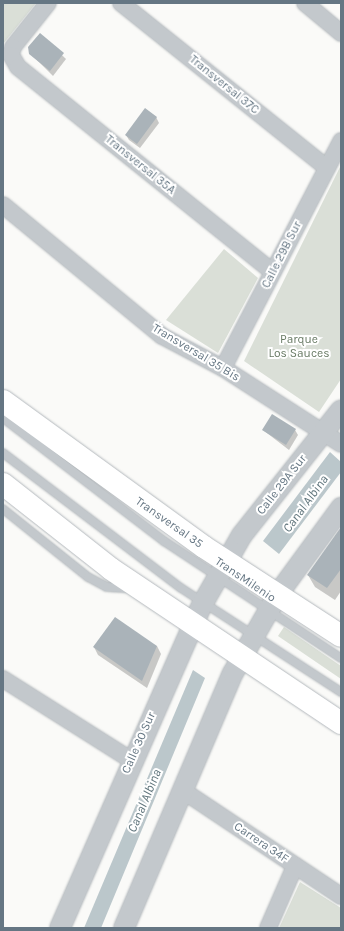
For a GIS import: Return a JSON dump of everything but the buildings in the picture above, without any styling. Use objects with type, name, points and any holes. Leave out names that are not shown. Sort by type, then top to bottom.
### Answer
[{"type":"highway","name":"Transversal 35","points":[[3,401],[222,569],[273,602],[341,636]]},
{"type":"highway","points":[[3,484],[138,588],[192,626],[341,723]]},
{"type":"street","name":"Transversal 35A","points":[[48,3],[19,38],[11,55],[18,67],[273,272]]},
{"type":"street","name":"Transversal 37C","points":[[121,3],[327,168]]},
{"type":"street","points":[[305,3],[341,33]]},
{"type":"street","name":"Calle 29B Sur","points":[[223,368],[341,141]]},
{"type":"street","name":"Transversal 35 Bis","points":[[3,206],[162,336],[223,368],[334,439]]},
{"type":"street","name":"Calle 29A Sur","points":[[222,569],[242,535],[334,439],[341,410]]},
{"type":"street","points":[[124,928],[182,790],[241,658],[255,636],[273,602],[341,508]]},
{"type":"street","name":"Calle 30 Sur","points":[[60,928],[131,760],[192,626],[222,569]]},
{"type":"street","points":[[3,679],[131,760]]},
{"type":"street","name":"Carrera 34F","points":[[182,790],[341,896]]},
{"type":"street","points":[[268,928],[295,866]]},
{"type":"lane","name":"TransMilenio","points":[[3,418],[164,541],[222,569]]},
{"type":"lane","points":[[3,453],[203,603],[341,692]]},
{"type":"lane","points":[[3,509],[88,577],[107,587],[138,588]]},
{"type":"lane","name":"TransMilenio","points":[[273,602],[341,658]]},
{"type":"green space","points":[[3,3],[36,3],[3,44]]},
{"type":"green space","name":"Parque Los Sauces","points":[[341,165],[341,379],[319,412],[244,361]]},
{"type":"green space","points":[[224,249],[258,278],[218,353],[166,320]]},
{"type":"green space","points":[[284,627],[341,666],[341,679],[278,636]]},
{"type":"green space","points":[[300,882],[341,908],[341,928],[279,928]]},
{"type":"water","name":"Canal Albina","points":[[330,452],[341,462],[341,472],[279,554],[263,541]]},
{"type":"water","name":"Canal Albina","points":[[193,670],[205,678],[101,928],[84,928]]}]
